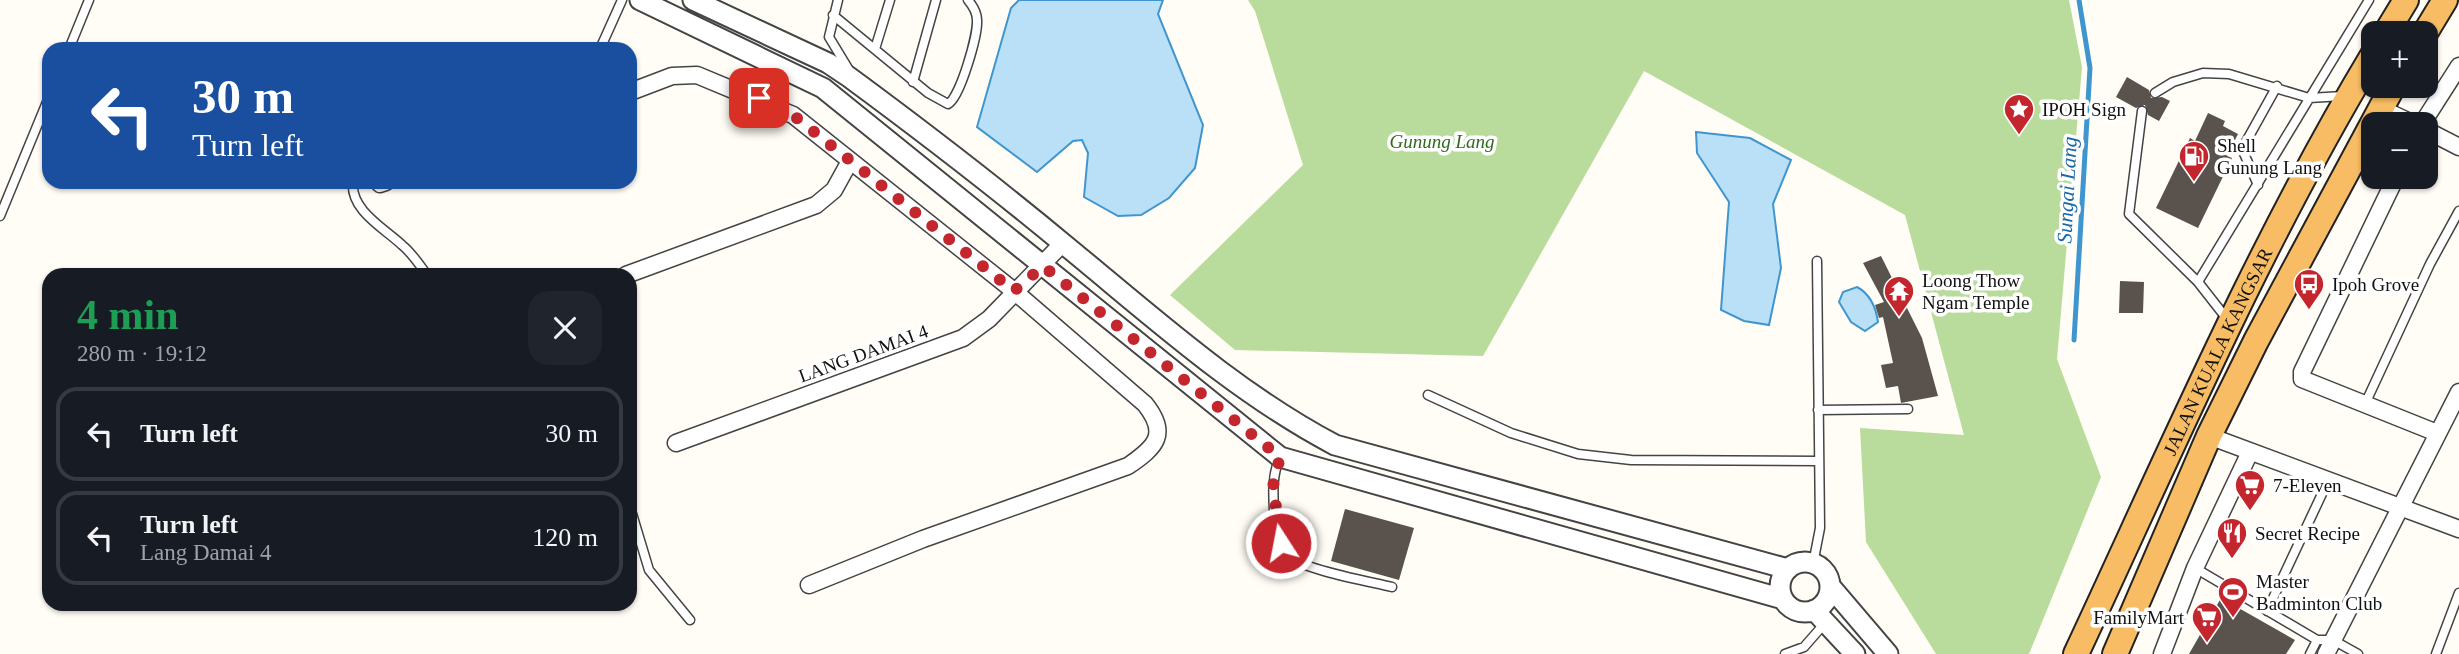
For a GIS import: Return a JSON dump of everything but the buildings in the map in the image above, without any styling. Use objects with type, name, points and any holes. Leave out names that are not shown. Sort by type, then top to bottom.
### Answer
[{"type":"highway","points":[[2393,21],[2406,0]]},
{"type":"highway","points":[[2432,21],[2445,0]]},
{"type":"highway","name":"JALAN KUALA KANGSAR","points":[[2076,654],[2231,324],[2361,76]]},
{"type":"highway","name":"JALAN KUALA KANGSAR","points":[[2115,654],[2209,436],[2256,341],[2386,98]]},
{"type":"street","points":[[640,0],[823,89],[1280,457],[1783,599],[1793,609],[1819,617],[1855,654]]},
{"type":"street","points":[[693,0],[828,63],[849,77],[999,190],[1177,338],[1288,420],[1335,444],[1788,569]]},
{"type":"street","points":[[2430,112],[2459,66]]},
{"type":"street","points":[[637,89],[672,76],[697,75],[720,82],[793,115],[1014,291],[1145,404],[1155,417],[1158,433],[1150,451],[1128,466],[923,539],[809,585]]},
{"type":"street","points":[[2380,107],[2390,112]]},
{"type":"street","points":[[2438,136],[2459,147]]},
{"type":"street","points":[[637,271],[816,205],[834,190],[850,161]]},
{"type":"street","points":[[2390,189],[2302,376],[2306,383],[2437,433]]},
{"type":"street","name":"LANG DAMAI 4","points":[[676,443],[963,338],[989,319],[1063,243]]},
{"type":"street","points":[[2326,645],[2459,392]]},
{"type":"street","points":[[2209,436],[2459,529]]},
{"type":"street","points":[[2162,654],[2195,568],[2250,452]]},
{"type":"street","points":[[1783,599],[1780,583],[1788,569],[1800,563],[1813,564],[1825,573],[1830,586],[1888,654]]},
{"type":"street","points":[[1819,617],[1830,586]]},
{"type":"lane","points":[[72,42],[89,0]]},
{"type":"lane","points":[[603,42],[622,0]]},
{"type":"lane","points":[[838,0],[829,37],[849,69],[849,77]]},
{"type":"lane","points":[[875,49],[890,0]]},
{"type":"lane","points":[[913,82],[936,0]]},
{"type":"lane","points":[[833,15],[913,82],[944,104],[956,99],[977,27],[975,9],[968,0]]},
{"type":"lane","points":[[2198,282],[2369,0]]},
{"type":"lane","points":[[2155,93],[2173,82],[2203,73],[2229,74],[2309,97],[2349,96]]},
{"type":"lane","points":[[2258,186],[2242,149],[2277,86]]},
{"type":"lane","points":[[2142,111],[2129,214],[2198,282],[2231,324]]},
{"type":"lane","points":[[0,216],[42,114]]},
{"type":"lane","points":[[353,189],[361,207],[408,250],[422,268]]},
{"type":"lane","points":[[2364,404],[2430,264],[2459,211]]},
{"type":"lane","points":[[1813,564],[1820,528],[1817,261]]},
{"type":"lane","points":[[1428,395],[1511,433],[1578,454],[1631,460],[1818,461]]},
{"type":"lane","points":[[1818,410],[1908,409]]},
{"type":"lane","points":[[1280,457],[1274,479],[1275,515],[1281,543],[1288,556],[1304,565],[1392,587]]},
{"type":"lane","points":[[2267,611],[2328,481]]},
{"type":"lane","points":[[637,530],[649,570],[690,620]]},
{"type":"lane","points":[[2195,568],[2326,645],[2358,654]]},
{"type":"lane","points":[[2435,654],[2459,593]]},
{"type":"lane","points":[[1785,654],[1804,647],[1819,617]]},
{"type":"lane","points":[[2310,654],[2326,645]]},
{"type":"green space","name":"Gunung Lang","points":[[1248,0],[2069,0],[2082,67],[2057,359],[2101,477],[2029,654],[1936,654],[1866,542],[1860,428],[1964,435],[1905,215],[1644,71],[1483,356],[1235,350],[1170,295],[1303,165],[1255,11]]},
{"type":"water","points":[[1019,0],[1163,0],[1158,14],[1203,125],[1195,168],[1169,198],[1141,215],[1118,216],[1084,197],[1088,153],[1082,140],[1073,141],[1037,172],[977,127],[1011,8]]},
{"type":"water","points":[[1696,132],[1750,138],[1791,160],[1773,204],[1781,268],[1769,325],[1744,321],[1721,310],[1729,202],[1697,153]]},
{"type":"water","points":[[1857,287],[1869,297],[1878,322],[1865,331],[1851,322],[1839,302],[1843,292]]},
{"type":"waterway","name":"Sungai Lang","points":[[2074,340],[2090,68],[2079,0]]},
{"type":"place","name":"IPOH Sign","points":[[2019,136]]},
{"type":"place","name":"Shell Gunung Lang","points":[[2194,183]]},
{"type":"place","name":"Ipoh Grove","points":[[2309,311]]},
{"type":"place","name":"Loong Thow Ngam Temple","points":[[1899,318]]},
{"type":"place","name":"7-Eleven","points":[[2250,512]]},
{"type":"place","name":"Secret Recipe","points":[[2232,560]]},
{"type":"place","name":"Master Badminton Club","points":[[2233,619]]},
{"type":"place","name":"FamilyMart","points":[[2207,644]]},
{"type":"route","points":[[759,98],[793,115],[1014,291],[1043,266],[1266,449],[1280,457],[1273,486],[1277,530],[1281,543]]}]
